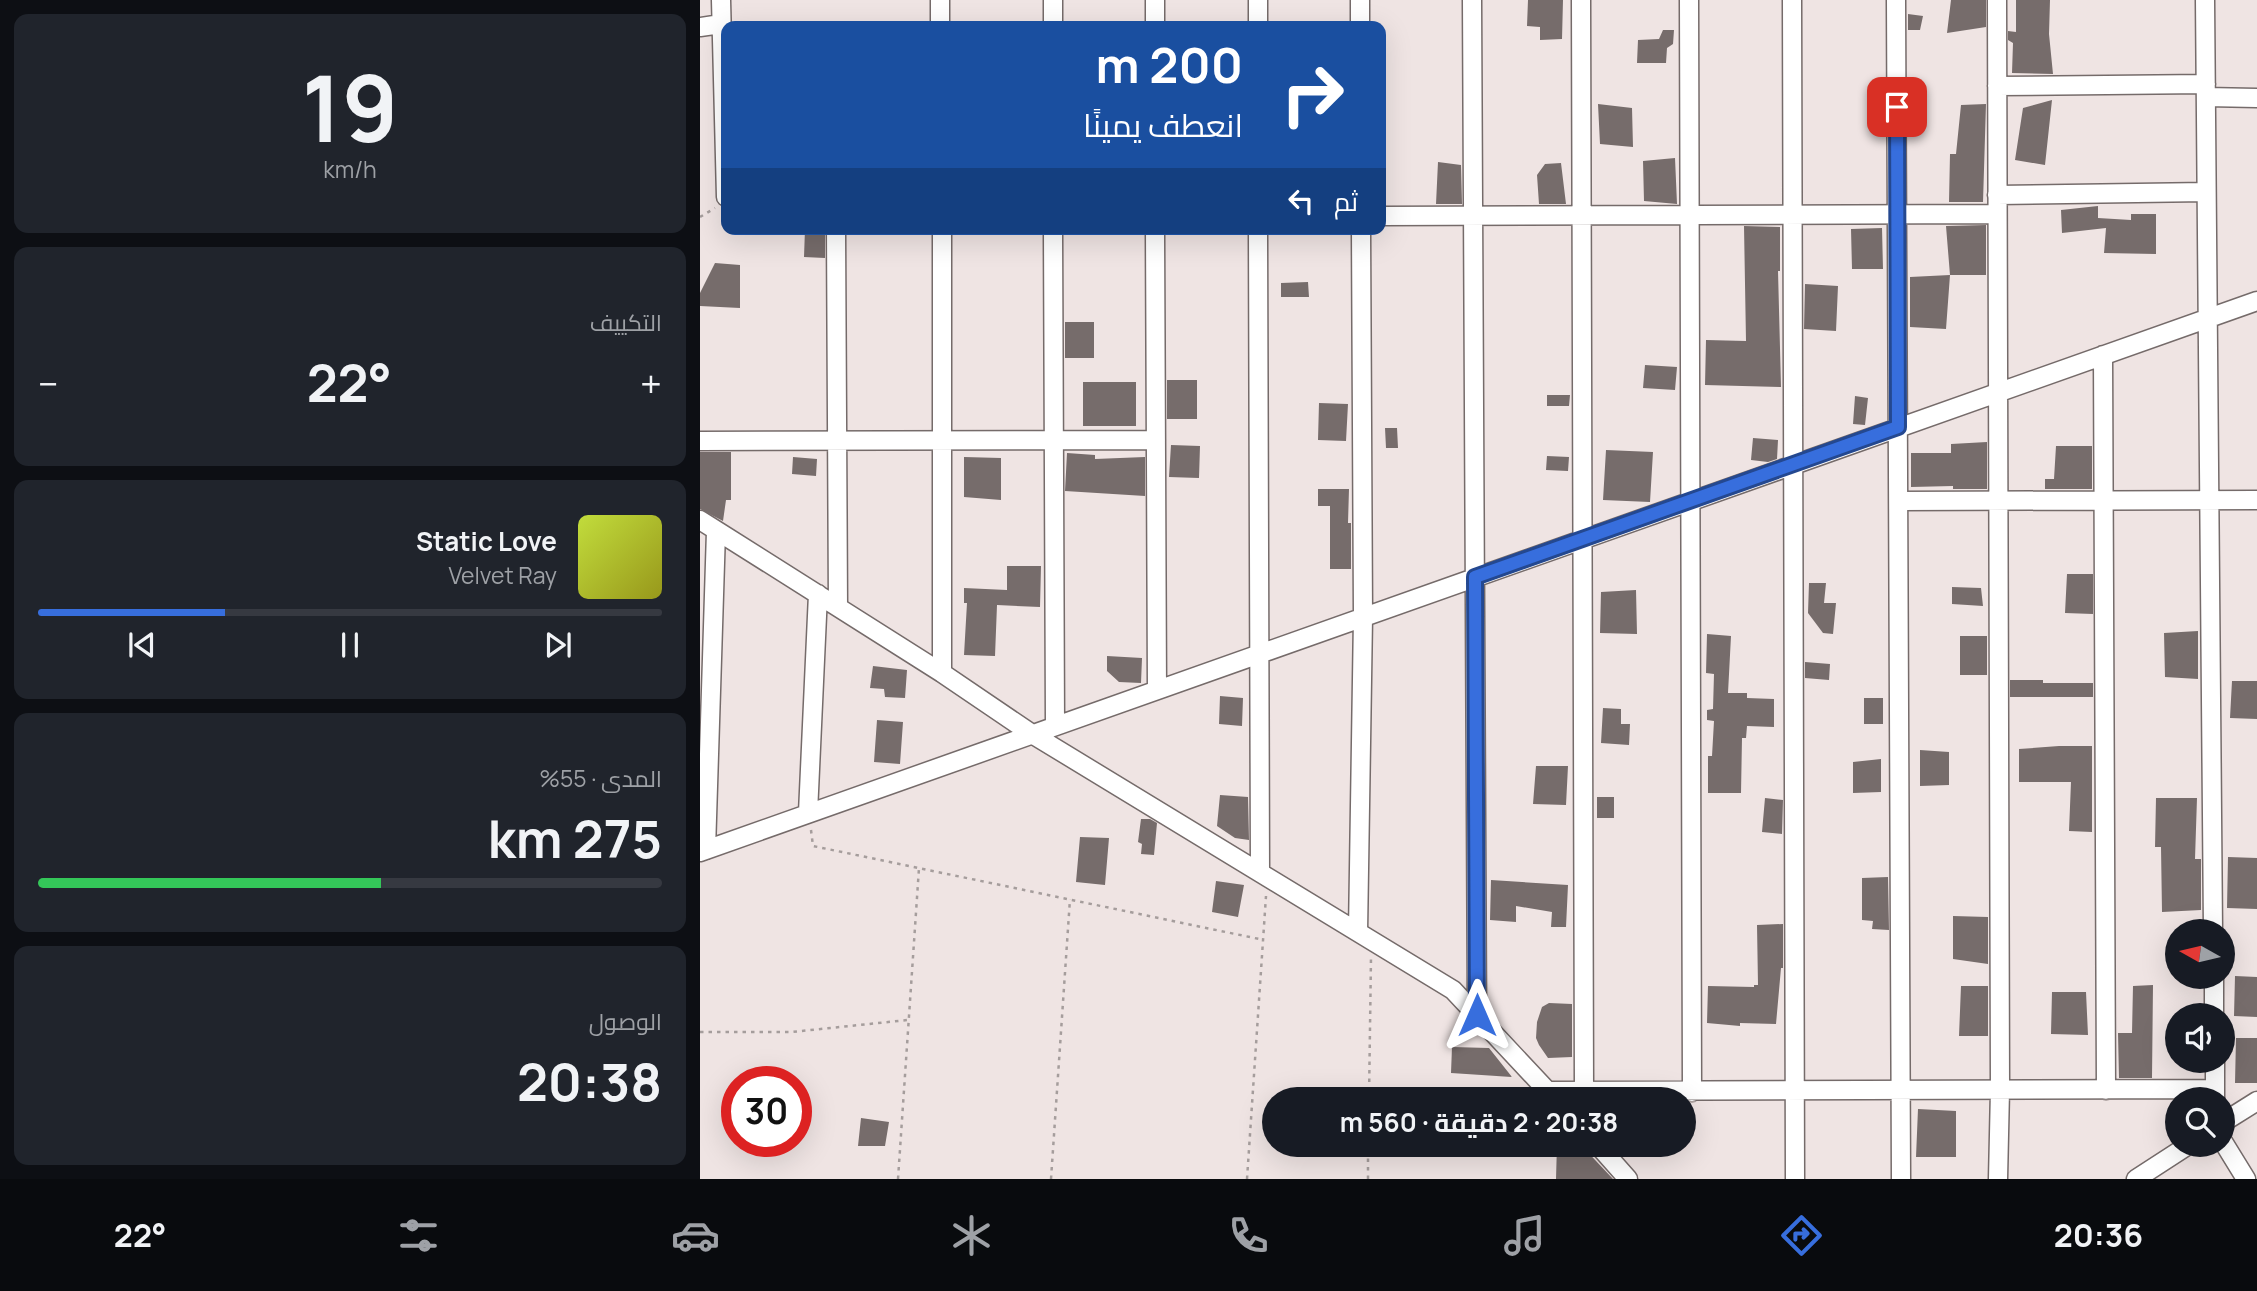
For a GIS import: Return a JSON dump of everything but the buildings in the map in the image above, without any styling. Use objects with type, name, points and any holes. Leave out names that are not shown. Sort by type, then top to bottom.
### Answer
[{"type":"street","points":[[700,27],[721,24],[721,0]]},
{"type":"street","points":[[940,0],[940,21]]},
{"type":"street","points":[[1053,0],[1053,21]]},
{"type":"street","points":[[1155,0],[1155,21]]},
{"type":"street","points":[[1258,0],[1258,21]]},
{"type":"street","points":[[1360,0],[1360,21]]},
{"type":"street","points":[[1472,0],[1477,1015]]},
{"type":"street","points":[[1581,0],[1584,1087]]},
{"type":"street","points":[[1689,0],[1692,1087]]},
{"type":"street","points":[[1792,0],[1794,1179]]},
{"type":"street","points":[[1896,0],[1901,1179]]},
{"type":"street","points":[[1997,0],[1998,1179]]},
{"type":"street","points":[[2205,0],[2213,919]]},
{"type":"street","points":[[1997,86],[2206,90],[2257,98]]},
{"type":"street","points":[[1997,195],[2206,192]]},
{"type":"street","points":[[1386,216],[1997,214]]},
{"type":"street","points":[[836,235],[838,607]]},
{"type":"street","points":[[942,235],[942,673]]},
{"type":"street","points":[[1054,235],[1055,726]]},
{"type":"street","points":[[1155,235],[1157,690]]},
{"type":"street","points":[[1258,235],[1260,872]]},
{"type":"street","points":[[1361,235],[1365,936]]},
{"type":"street","points":[[716,531],[703,851],[2257,301]]},
{"type":"street","points":[[2103,355],[2106,1090]]},
{"type":"street","points":[[700,441],[1156,440]]},
{"type":"street","points":[[1899,501],[2257,500]]},
{"type":"street","points":[[700,520],[942,673],[1032,734],[1453,990],[1544,1087]]},
{"type":"street","points":[[808,813],[818,594]]},
{"type":"street","points":[[1696,1091],[2165,1092]]},
{"type":"street","points":[[2235,1115],[2257,1101]]},
{"type":"street","points":[[1609,1157],[1628,1179]]},
{"type":"street","points":[[2136,1179],[2170,1157]]},
{"type":"street","points":[[2232,1157],[2246,1179]]},
{"type":"path","points":[[700,217],[721,203]]},
{"type":"path","points":[[808,813],[813,846],[1265,940]]},
{"type":"path","points":[[898,1179],[919,868]]},
{"type":"path","points":[[1247,1179],[1268,901],[1260,872]]},
{"type":"path","points":[[1051,1179],[1070,900]]},
{"type":"path","points":[[1365,936],[1369,1087]]},
{"type":"path","points":[[700,1032],[792,1032],[908,1020]]},
{"type":"path","points":[[1368,1157],[1368,1179]]},
{"type":"route","points":[[1477,1015],[1475,577],[1898,427],[1897,107]]}]
